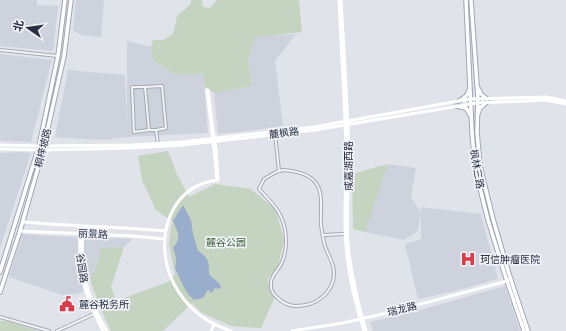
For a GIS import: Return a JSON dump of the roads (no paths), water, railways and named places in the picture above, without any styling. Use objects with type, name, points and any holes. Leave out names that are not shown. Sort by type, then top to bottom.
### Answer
[{"type":"main road","name":"桐梓坡路","points":[[0,272],[38,148],[58,56],[65,0]]},
{"type":"main road","name":"桐梓坡路","points":[[0,292],[23,222],[44,148],[64,56],[71,0]]},
{"type":"main road","name":"咸嘉湖西路","points":[[340,0],[349,169],[348,244],[352,273],[365,331]]},
{"type":"main road","name":"枫林三路","points":[[466,0],[475,168],[488,220],[528,331]]},
{"type":"main road","name":"枫林三路","points":[[471,0],[480,166],[509,281],[524,331]]},
{"type":"main road","points":[[459,101],[468,94],[470,79]]},
{"type":"main road","points":[[476,86],[487,100],[480,108],[477,119]]},
{"type":"main road","points":[[214,140],[207,90],[218,179],[198,184],[183,194],[176,201],[167,219],[164,239],[164,261],[169,277],[182,300],[200,318],[225,331]]},
{"type":"main road","name":"麓枫路","points":[[44,148],[133,148],[182,145],[214,140],[275,134],[456,106],[471,101],[546,97],[566,101]]},
{"type":"main road","name":"麓枫路","points":[[487,100],[546,100],[566,104]]},
{"type":"main road","points":[[0,149],[158,144],[214,140],[346,123],[459,101],[471,101]]},
{"type":"main road","points":[[456,106],[466,108],[472,117]]},
{"type":"main road","name":"咸嘉湖西路","points":[[346,123],[345,244],[349,274],[362,319]]},
{"type":"main road","points":[[0,145],[38,148]]},
{"type":"main road","name":"丽景路","points":[[23,222],[165,231]]},
{"type":"main road","name":"谷园路","points":[[81,226],[80,261],[82,276],[95,314],[103,331]]},
{"type":"main road","name":"丽景路","points":[[20,231],[81,233],[164,239]]},
{"type":"main road","name":"谷园路","points":[[81,233],[86,282],[98,315],[106,331]]},
{"type":"main road","name":"瑞龙路","points":[[303,331],[362,319],[509,281]]},
{"type":"main road","name":"瑞龙路","points":[[292,331],[362,319]]},
{"type":"main road","points":[[212,331],[214,325]]},
{"type":"main road","points":[[214,325],[231,331]]},
{"type":"street","points":[[0,50],[58,56]]},
{"type":"street","points":[[162,86],[166,128],[156,130],[134,132],[132,87],[162,86]]},
{"type":"street","points":[[145,87],[149,130]]},
{"type":"street","points":[[156,130],[158,144]]},
{"type":"street","points":[[275,134],[279,171]]},
{"type":"street","points":[[283,170],[302,173],[309,177],[316,183],[321,198],[321,224],[324,244],[332,263],[334,276],[328,291],[315,302],[308,304],[294,306],[285,303],[274,294],[271,289],[270,283],[272,277],[284,258],[286,238],[284,225],[280,214],[259,189],[264,179],[279,171],[283,170]]},
{"type":"street","points":[[323,235],[345,234]]},
{"type":"street","points":[[57,331],[95,314]]},
{"type":"street","points":[[0,317],[49,331]]},
{"type":"water","points":[[183,205],[191,220],[198,251],[206,258],[209,274],[219,283],[221,287],[220,289],[215,288],[212,293],[208,290],[203,298],[194,300],[185,289],[175,268],[176,258],[173,248],[178,241],[178,232],[173,221]]},
{"type":"place","name":"珂信肿瘤医院","points":[[468,259]]},
{"type":"place","name":"麓谷税务所","points":[[67,304]]},
{"type":"park label","name":"麓谷公园","points":[[226,242]]}]
